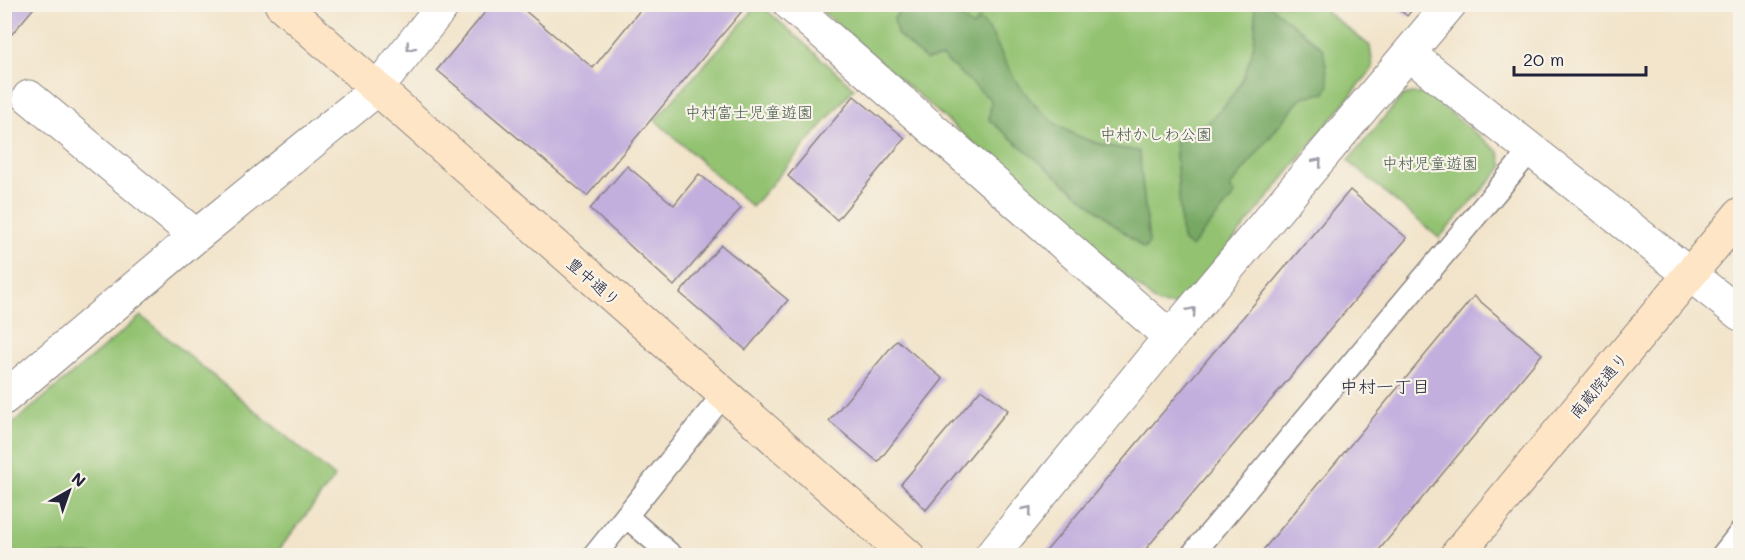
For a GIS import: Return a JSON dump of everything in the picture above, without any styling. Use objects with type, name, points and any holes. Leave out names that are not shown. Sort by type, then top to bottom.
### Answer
[{"type":"street","name":"豊中通り","points":[[281,4],[376,90],[908,555]]},
{"type":"street","points":[[4,398],[196,236],[376,90],[444,4]]},
{"type":"street","points":[[790,4],[1170,337]]},
{"type":"street","points":[[991,555],[1170,337],[1450,4]]},
{"type":"street","points":[[1409,54],[1740,314]]},
{"type":"street","points":[[29,97],[196,236]]},
{"type":"street","name":"南蔵院通り","points":[[1456,555],[1740,214]]},
{"type":"lane","points":[[1191,555],[1530,151]]},
{"type":"lane","points":[[594,555],[724,394]]},
{"type":"lane","points":[[626,516],[672,555]]},
{"type":"lane","points":[[1722,555],[1740,534]]},
{"type":"green space","name":"中村富士児童遊園","points":[[758,5],[761,5],[854,88],[752,207],[655,120]]},
{"type":"green space","name":"中村かしわ公園","points":[[815,5],[1318,5],[1370,46],[1373,68],[1180,306],[1158,304]]},
{"type":"green space","points":[[905,5],[947,5],[973,27],[979,19],[984,24],[1019,85],[1032,102],[1061,127],[1095,143],[1139,151],[1149,243],[1144,249],[989,120],[991,100],[942,57],[926,60],[897,34],[894,18]]},
{"type":"green space","points":[[1254,5],[1269,5],[1323,49],[1329,85],[1325,93],[1302,97],[1230,187],[1235,195],[1191,247],[1182,240],[1175,141],[1194,132],[1217,114],[1238,87],[1251,55],[1254,39]]},
{"type":"green space","name":"中村児童遊園","points":[[1425,93],[1499,152],[1503,167],[1439,238],[1348,161],[1403,95]]},
{"type":"green space","points":[[141,316],[335,477],[275,555],[5,555],[5,430]]},
{"type":"building","points":[[4,4],[37,4],[12,34],[4,28]]},
{"type":"building","points":[[492,4],[517,4],[593,68],[645,4],[748,4],[587,196],[437,70]]},
{"type":"building","points":[[1393,4],[1417,4],[1407,16]]},
{"type":"building","points":[[854,96],[905,138],[837,220],[788,176]]},
{"type":"building","points":[[627,166],[674,205],[699,174],[741,208],[674,286],[590,209]]},
{"type":"building","points":[[1350,190],[1407,238],[1140,556],[1042,556]]},
{"type":"building","points":[[721,245],[788,300],[746,350],[680,293]]},
{"type":"building","points":[[1474,296],[1542,354],[1374,556],[1258,556]]},
{"type":"building","points":[[897,340],[943,379],[878,462],[829,421]]},
{"type":"building","points":[[981,389],[1008,410],[926,510],[901,484]]},
{"type":"district","name":"中村一丁目","points":[[1385,386]]}]
